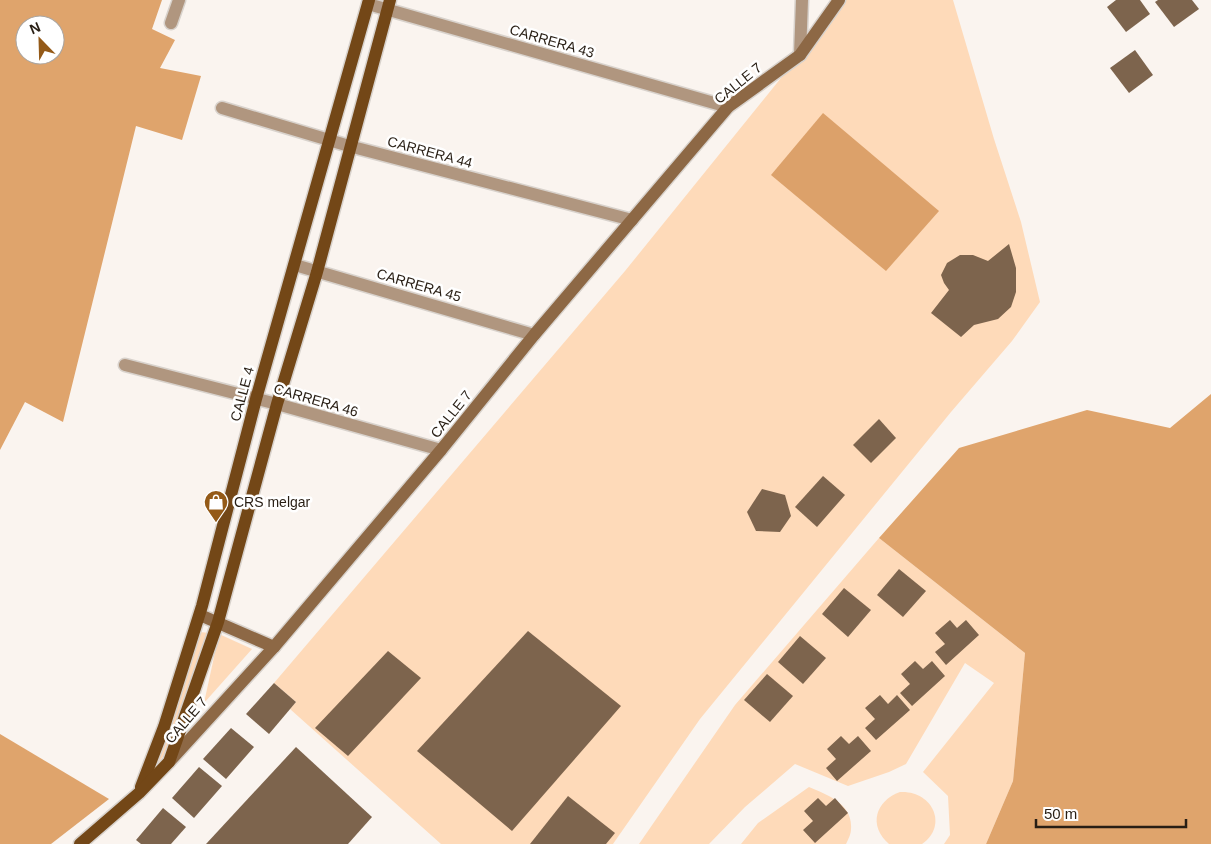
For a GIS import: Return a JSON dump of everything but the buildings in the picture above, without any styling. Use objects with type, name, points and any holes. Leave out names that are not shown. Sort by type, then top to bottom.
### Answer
[{"type":"main road","name":"CALLE 4","points":[[138,793],[164,727],[200,615],[256,399],[295,265],[328,140],[369,2]]},
{"type":"main road","points":[[169,762],[218,622],[277,404],[317,272],[388,5]]},
{"type":"main road","name":"CALLE 7","points":[[80,844],[138,793],[169,762]]},
{"type":"street","points":[[171,23],[178,0]]},
{"type":"street","points":[[800,55],[802,0]]},
{"type":"street","name":"CALLE 7","points":[[169,762],[274,647],[441,450],[534,335],[728,107],[800,55],[839,0]]},
{"type":"street","name":"CARRERA 43","points":[[369,2],[388,5],[728,107]]},
{"type":"street","name":"CARRERA 44","points":[[222,108],[349,146],[632,220]]},
{"type":"street","name":"CARRERA 45","points":[[295,265],[534,335]]},
{"type":"street","name":"CARRERA 46","points":[[125,365],[277,404],[441,450]]},
{"type":"street","points":[[200,615],[274,647]]},
{"type":"shaded area","points":[[0,0],[162,0],[152,29],[175,40],[160,68],[201,76],[182,140],[136,126],[63,422],[25,402],[0,450]]},
{"type":"shaded area","points":[[844,0],[953,0],[994,139],[1021,222],[1040,302],[1012,341],[951,412],[700,719],[613,844],[441,844],[290,709],[296,702],[274,683],[625,271]]},
{"type":"shaded area","points":[[823,113],[939,211],[886,271],[771,175]]},
{"type":"shaded area","points":[[1211,394],[1211,844],[986,844],[1013,781],[1025,653],[879,538],[959,448],[1087,410],[1170,428]]},
{"type":"shaded area","points":[[879,538],[1025,653],[1013,781],[986,844],[944,844],[950,835],[948,796],[923,772],[994,683],[965,663],[906,764],[848,786],[795,764],[745,807],[709,844],[639,844],[735,705]]},
{"type":"shaded area","points":[[200,632],[209,633],[174,742],[156,766]]},
{"type":"shaded area","points":[[219,634],[252,649],[204,703]]},
{"type":"shaded area","points":[[0,734],[109,799],[51,844],[0,844]]},
{"type":"shaded area","points":[[809,787],[831,797],[844,807],[848,813],[851,820],[851,829],[846,844],[741,844],[758,823]]},
{"type":"shaded area","points":[[900,792],[911,793],[921,797],[933,810],[934,828],[930,836],[922,844],[889,844],[878,830],[877,815],[880,808],[891,796]]},
{"type":"place","name":"CRS melgar","points":[[216,523]]}]
